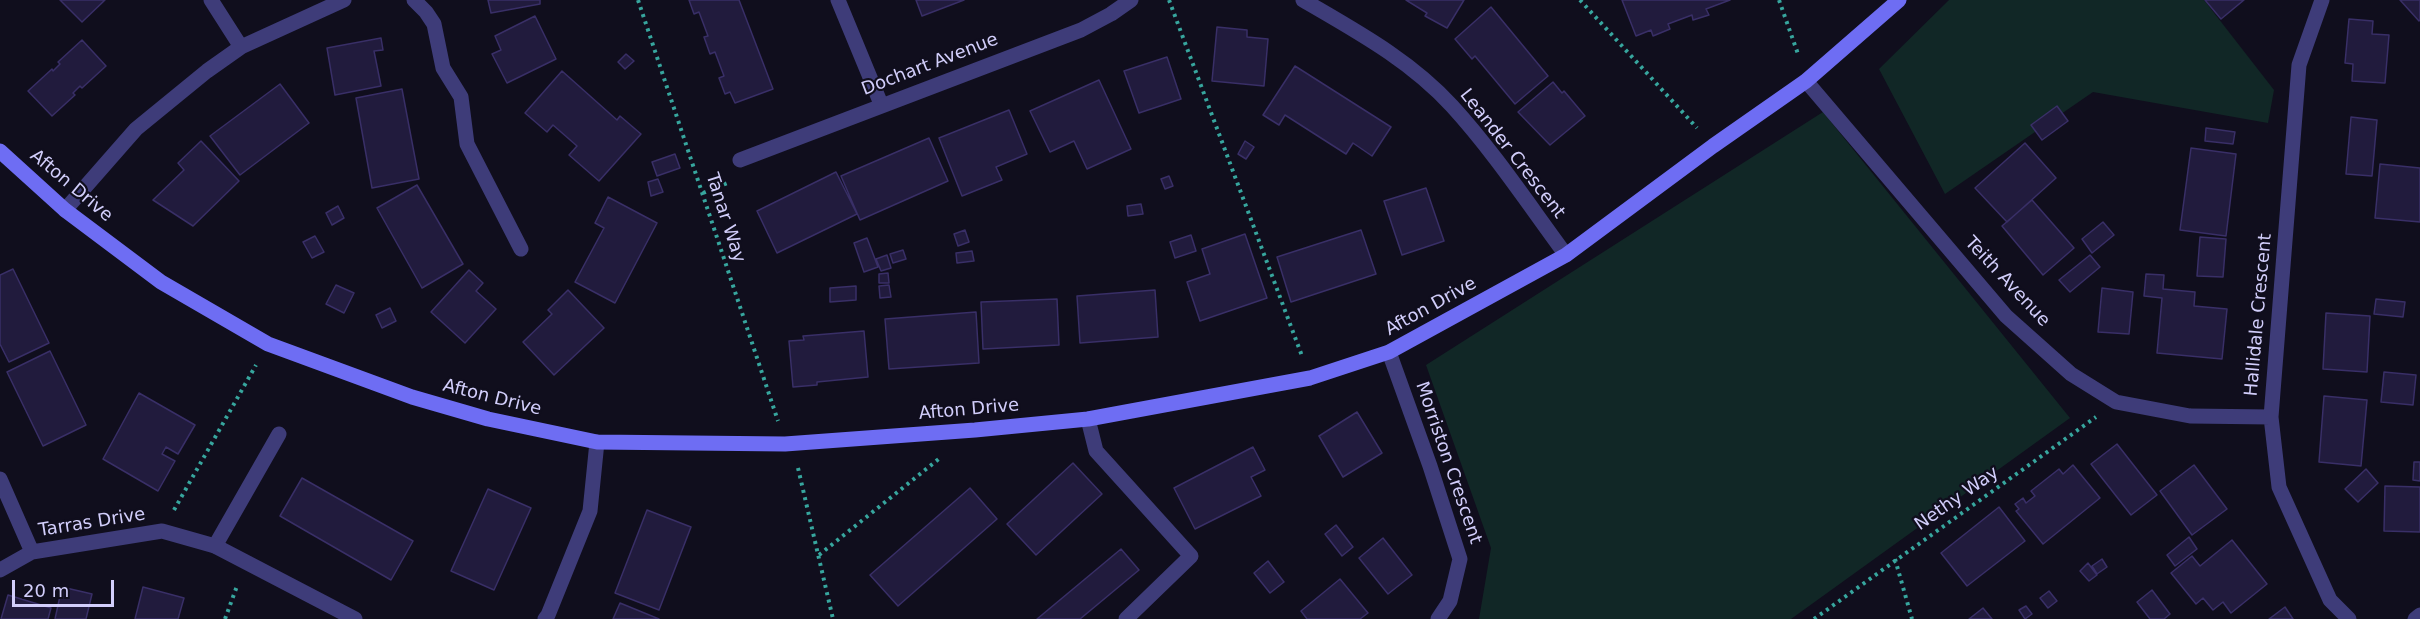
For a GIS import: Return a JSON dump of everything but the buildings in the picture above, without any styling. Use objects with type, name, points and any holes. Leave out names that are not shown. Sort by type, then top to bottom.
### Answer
[{"type":"street","points":[[211,0],[241,47]]},
{"type":"street","points":[[65,210],[136,129],[207,71],[241,47],[344,0]]},
{"type":"street","points":[[414,0],[434,24],[443,68],[461,96],[467,144],[521,249]]},
{"type":"street","points":[[838,0],[881,104]]},
{"type":"street","name":"Dochart Avenue","points":[[740,160],[881,104],[1081,30],[1131,0]]},
{"type":"street","name":"Leander Crescent","points":[[1303,0],[1380,45],[1451,105],[1491,154],[1566,255]]},
{"type":"street","name":"Afton Drive","points":[[0,151],[65,210],[161,282],[268,344],[412,397],[488,419],[597,442],[789,444],[975,430],[1088,419],[1310,378],[1389,352],[1566,255],[1713,146],[1806,81],[1899,0]]},
{"type":"street","name":"Hallidale Crescent","points":[[2322,0],[2300,65],[2271,417],[2279,487],[2330,600],[2349,619]]},
{"type":"street","name":"Teith Avenue","points":[[1806,81],[2006,316],[2071,374],[2116,402],[2190,416],[2271,417]]},
{"type":"street","name":"Morriston Crescent","points":[[1389,352],[1460,559],[1450,601],[1438,619]]},
{"type":"street","points":[[1088,419],[1096,452],[1191,555],[1125,619]]},
{"type":"street","points":[[215,546],[279,434]]},
{"type":"street","points":[[545,619],[590,511],[597,442]]},
{"type":"street","points":[[0,479],[32,552]]},
{"type":"street","name":"Tarras Drive","points":[[0,570],[32,552],[162,531],[215,546],[245,564],[355,619]]},
{"type":"street","points":[[2415,619],[2420,615]]},
{"type":"path","name":"Tanar Way","points":[[638,0],[789,444],[819,555],[833,619]]},
{"type":"path","points":[[1169,0],[1310,378]]},
{"type":"path","points":[[1580,0],[1713,146]]},
{"type":"path","points":[[1779,0],[1806,81]]},
{"type":"path","points":[[162,531],[268,344]]},
{"type":"path","name":"Nethy Way","points":[[1816,618],[2116,402]]},
{"type":"path","points":[[819,555],[975,430]]},
{"type":"path","points":[[1896,559],[1912,619]]},
{"type":"path","points":[[225,619],[245,564]]},
{"type":"green space","points":[[1949,0],[2204,0],[2274,90],[2268,123],[2093,92],[1945,194],[1879,69]]},
{"type":"green space","points":[[1823,112],[2070,418],[1791,619],[1479,619],[1491,548],[1426,365]]}]
